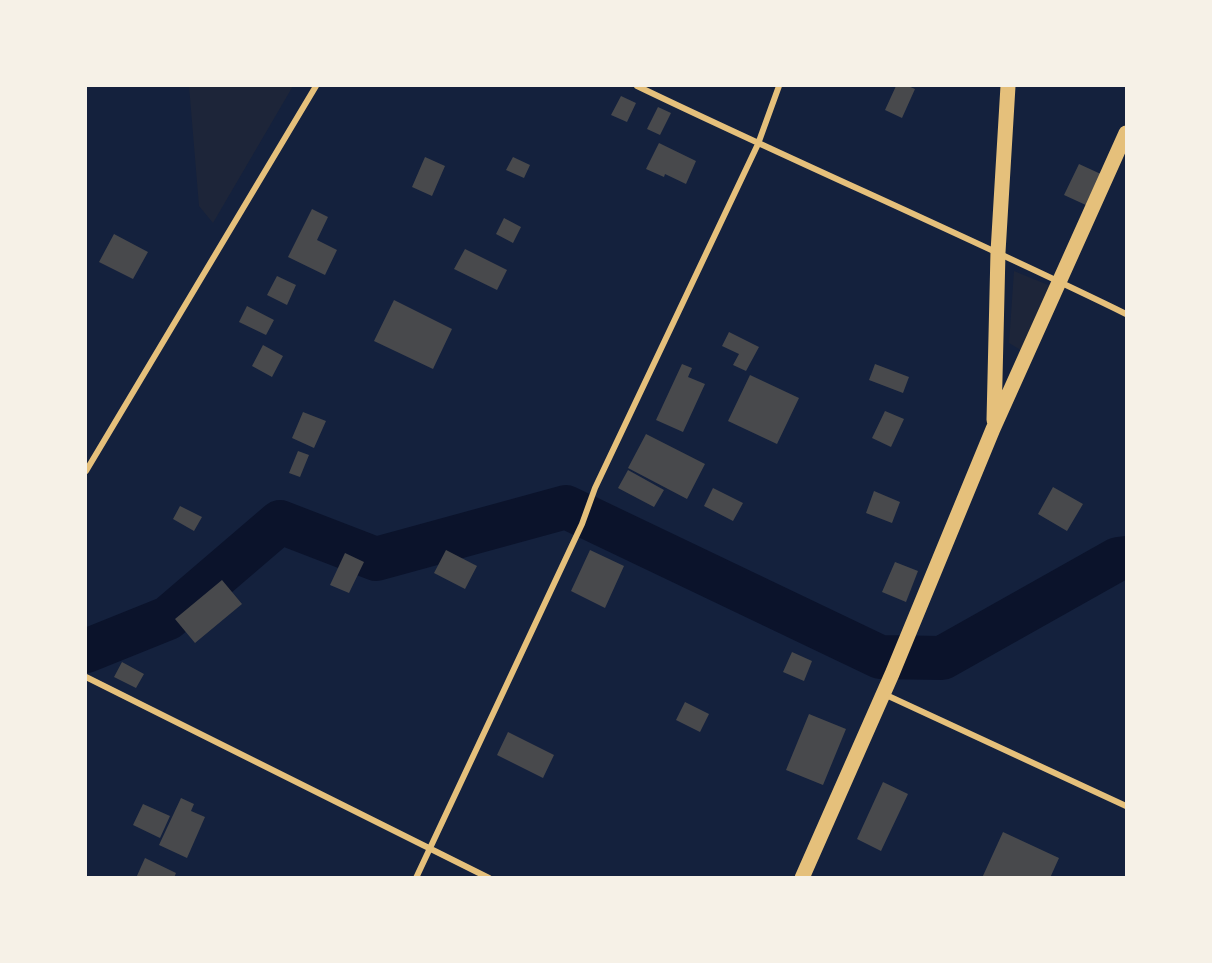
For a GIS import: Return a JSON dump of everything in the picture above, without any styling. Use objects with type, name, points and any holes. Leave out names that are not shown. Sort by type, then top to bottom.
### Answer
[{"type":"main road","points":[[993,429],[998,252],[1008,86]]},
{"type":"main road","points":[[802,878],[892,674],[993,429],[1126,133]]},
{"type":"street","points":[[86,471],[316,86]]},
{"type":"street","points":[[637,86],[758,144],[998,252],[1126,314]]},
{"type":"street","points":[[416,878],[582,524],[595,488],[758,144],[779,86]]},
{"type":"street","points":[[86,677],[489,878]]},
{"type":"street","points":[[883,694],[1126,806]]},
{"type":"shaded area","points":[[189,86],[293,86],[213,223],[199,206]]},
{"type":"shaded area","points":[[1014,271],[1058,289],[1024,352],[1009,343]]},
{"type":"building","points":[[896,86],[908,86],[915,89],[902,118],[885,110]]},
{"type":"building","points":[[621,96],[636,103],[627,122],[611,115]]},
{"type":"building","points":[[658,107],[671,113],[660,135],[647,129]]},
{"type":"building","points":[[659,143],[696,161],[686,184],[665,174],[664,177],[646,169]]},
{"type":"building","points":[[425,157],[445,166],[432,196],[412,187]]},
{"type":"building","points":[[513,157],[530,165],[524,178],[506,170]]},
{"type":"building","points":[[1079,164],[1103,175],[1088,206],[1064,195]]},
{"type":"building","points":[[312,209],[328,217],[317,240],[337,250],[325,275],[288,257]]},
{"type":"building","points":[[504,218],[521,227],[513,243],[496,234]]},
{"type":"building","points":[[114,234],[148,252],[133,279],[99,262]]},
{"type":"building","points":[[465,249],[507,270],[497,290],[454,269]]},
{"type":"building","points":[[277,276],[296,285],[287,305],[267,295]]},
{"type":"building","points":[[394,300],[452,329],[433,369],[374,341]]},
{"type":"building","points":[[247,306],[274,320],[266,335],[239,322]]},
{"type":"building","points":[[729,332],[759,347],[746,371],[733,365],[739,354],[722,346]]},
{"type":"building","points":[[263,345],[283,356],[272,377],[252,366]]},
{"type":"building","points":[[682,364],[692,368],[688,377],[705,384],[683,432],[656,420]]},
{"type":"building","points":[[875,364],[909,377],[903,393],[869,380]]},
{"type":"building","points":[[750,375],[799,398],[777,444],[728,421]]},
{"type":"building","points":[[885,411],[904,419],[891,447],[872,438]]},
{"type":"building","points":[[303,412],[326,421],[314,448],[292,438]]},
{"type":"building","points":[[646,434],[705,464],[687,499],[628,468]]},
{"type":"building","points":[[298,451],[309,455],[300,477],[289,473]]},
{"type":"building","points":[[628,470],[664,490],[654,507],[618,488]]},
{"type":"building","points":[[1053,487],[1083,504],[1067,531],[1038,514]]},
{"type":"building","points":[[713,488],[743,503],[733,521],[704,506]]},
{"type":"building","points":[[874,491],[900,502],[892,523],[866,513]]},
{"type":"building","points":[[180,506],[202,517],[194,531],[173,519]]},
{"type":"building","points":[[446,550],[477,566],[465,589],[434,573]]},
{"type":"building","points":[[590,550],[624,566],[605,608],[571,591]]},
{"type":"building","points":[[345,553],[364,562],[349,593],[330,585]]},
{"type":"building","points":[[895,562],[918,571],[906,602],[882,592]]},
{"type":"building","points":[[222,580],[242,604],[195,643],[175,619]]},
{"type":"building","points":[[792,652],[812,661],[804,681],[783,672]]},
{"type":"building","points":[[122,662],[144,674],[136,688],[114,677]]},
{"type":"building","points":[[685,702],[709,714],[700,732],[676,720]]},
{"type":"building","points":[[809,714],[846,729],[823,785],[786,770]]},
{"type":"building","points":[[508,732],[554,755],[543,778],[497,755]]},
{"type":"building","points":[[883,782],[908,794],[881,851],[857,839]]},
{"type":"building","points":[[181,798],[194,804],[191,811],[205,817],[187,858],[159,845]]},
{"type":"building","points":[[143,804],[170,816],[160,838],[133,825]]},
{"type":"building","points":[[1003,832],[1059,858],[1050,878],[982,878]]},
{"type":"building","points":[[145,858],[176,873],[174,878],[136,878]]},
{"type":"waterway","points":[[86,651],[168,618],[280,522],[376,559],[566,507],[880,657],[942,658],[1118,559],[1126,558]]}]
